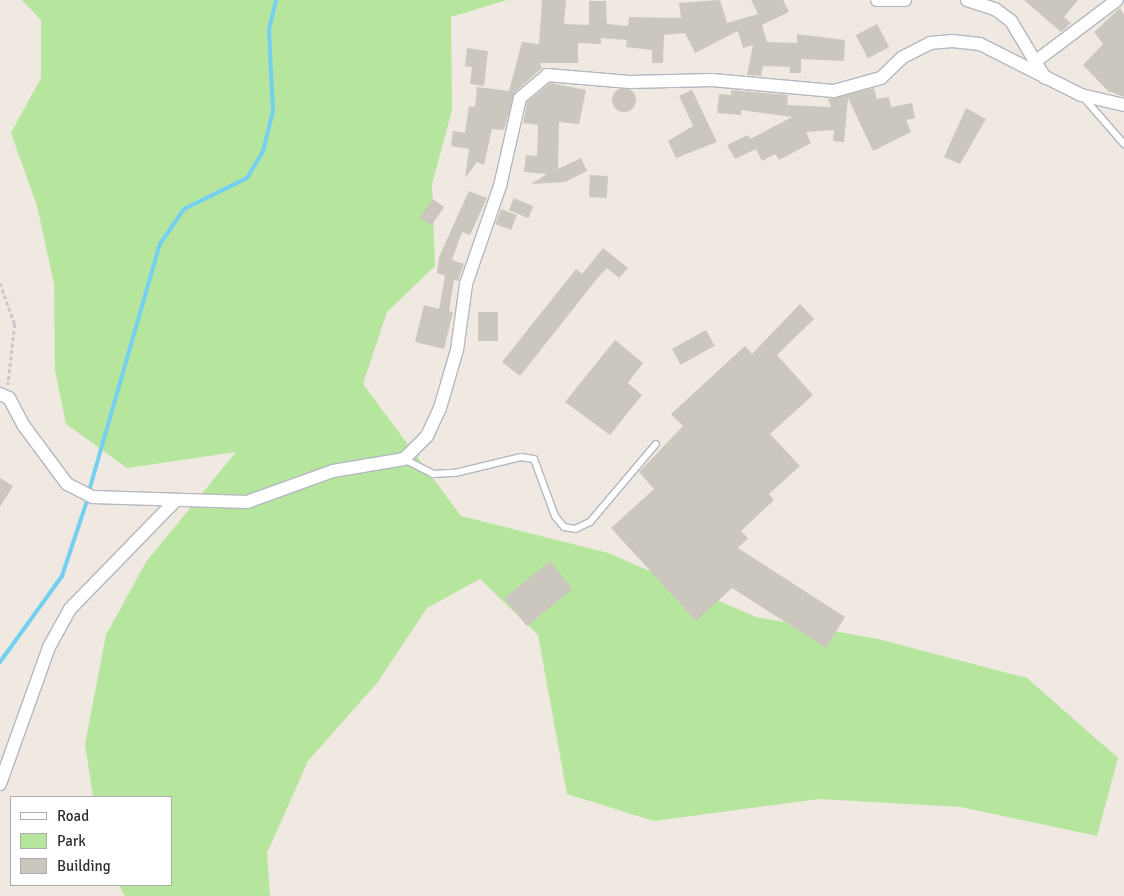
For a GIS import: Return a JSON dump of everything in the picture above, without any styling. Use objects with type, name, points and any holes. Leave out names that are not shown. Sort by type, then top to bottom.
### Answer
[{"type":"street","points":[[877,0],[905,0]]},
{"type":"street","points":[[967,0],[995,9],[1011,21],[1045,78]]},
{"type":"street","points":[[1036,61],[1117,0]]},
{"type":"street","points":[[5,396],[24,426],[78,492],[93,497],[247,502],[333,471],[404,459],[427,436],[440,408],[457,350],[466,284],[500,186],[520,98],[540,79],[554,74],[630,82],[712,80],[834,91],[881,78],[910,54],[930,44],[952,41],[980,44],[1081,95],[1124,105]]},
{"type":"street","points":[[0,784],[50,646],[70,609],[175,501]]},
{"type":"street","points":[[0,751],[17,741]]},
{"type":"lane","points":[[1081,95],[1124,144]]},
{"type":"lane","points":[[404,459],[433,474],[521,457],[534,459],[555,516],[564,527],[575,529],[590,522],[656,444]]},
{"type":"path","points":[[0,283],[15,324],[5,396]]},
{"type":"green space","points":[[22,0],[507,0],[451,17],[452,110],[432,184],[435,266],[387,312],[363,384],[461,516],[608,553],[756,617],[878,639],[1027,678],[1118,758],[1097,836],[961,807],[819,799],[654,821],[567,794],[538,635],[480,579],[427,608],[377,683],[308,761],[267,853],[270,896],[125,896],[120,886],[172,886],[172,796],[93,796],[85,744],[106,635],[146,562],[236,452],[127,468],[66,424],[55,370],[54,284],[37,206],[11,133],[41,78],[41,20]]},
{"type":"building","points":[[542,0],[566,0],[564,24],[589,25],[589,1],[606,1],[607,24],[628,26],[629,17],[681,18],[679,3],[720,0],[727,23],[758,14],[751,0],[783,0],[789,12],[762,25],[767,42],[797,43],[797,34],[845,40],[844,61],[801,59],[801,73],[790,73],[790,67],[763,66],[761,76],[747,75],[753,45],[743,48],[738,31],[695,53],[685,33],[664,35],[663,63],[652,63],[652,50],[626,47],[627,40],[601,38],[601,44],[578,43],[578,63],[540,63],[542,68],[515,92],[504,130],[492,129],[484,165],[477,162],[465,178],[469,149],[451,146],[453,131],[465,133],[469,106],[475,107],[477,87],[509,91],[522,42],[539,44]]},
{"type":"building","points":[[1024,0],[1078,0],[1064,17],[1071,23],[1061,32]]},
{"type":"building","points":[[1120,8],[1124,15],[1124,97],[1108,91],[1083,65],[1103,44],[1094,32]]},
{"type":"building","points":[[877,24],[889,47],[868,58],[856,35]]},
{"type":"building","points":[[467,48],[488,51],[484,86],[470,84],[472,67],[465,66]]},
{"type":"building","points":[[550,83],[586,90],[579,124],[559,122],[558,169],[581,158],[587,171],[565,182],[531,184],[547,174],[524,172],[526,155],[537,156],[538,125],[523,123],[527,102]]},
{"type":"building","points":[[624,88],[629,89],[635,95],[635,105],[629,111],[624,112],[619,111],[613,105],[612,100],[613,95],[619,89]]},
{"type":"building","points":[[874,88],[877,99],[889,97],[891,107],[912,103],[915,118],[906,120],[911,132],[873,151],[848,98],[844,142],[833,141],[834,130],[806,132],[811,143],[779,160],[775,154],[762,161],[756,149],[735,159],[727,145],[748,135],[750,139],[792,117],[741,110],[741,115],[717,113],[719,94],[731,95],[731,90],[788,95],[787,105],[831,107],[828,99]]},
{"type":"building","points":[[692,90],[717,142],[676,158],[668,141],[693,126],[679,96]]},
{"type":"building","points":[[966,108],[986,119],[960,164],[944,157]]},
{"type":"building","points":[[590,175],[608,176],[607,198],[589,197]]},
{"type":"building","points":[[469,191],[487,198],[470,235],[462,232],[452,260],[464,264],[458,281],[454,280],[449,311],[453,312],[444,349],[415,342],[424,305],[439,309],[445,276],[437,273],[439,257]]},
{"type":"building","points":[[514,198],[533,206],[528,218],[509,210]]},
{"type":"building","points":[[433,199],[444,207],[431,226],[419,218]]},
{"type":"building","points":[[501,209],[517,215],[511,230],[495,224]]},
{"type":"building","points":[[603,248],[628,268],[619,278],[607,268],[600,275],[520,376],[502,362],[576,269],[582,274]]},
{"type":"building","points":[[800,304],[814,319],[777,355],[813,395],[770,434],[800,466],[769,494],[774,500],[741,531],[748,538],[738,548],[845,617],[826,648],[732,588],[696,621],[611,528],[654,489],[639,472],[683,426],[671,414],[745,346],[752,354]]},
{"type":"building","points":[[478,312],[498,312],[498,341],[478,341]]},
{"type":"building","points":[[706,330],[715,346],[681,365],[672,349]]},
{"type":"building","points":[[615,340],[643,363],[628,383],[642,395],[610,435],[565,402]]},
{"type":"building","points":[[0,478],[13,486],[0,507]]},
{"type":"building","points":[[550,561],[573,589],[527,626],[504,598]]},
{"type":"waterway","points":[[89,491],[160,244],[184,209],[247,178],[263,151],[273,111],[269,29],[276,0]]},
{"type":"waterway","points":[[0,662],[62,576],[88,498]]}]
